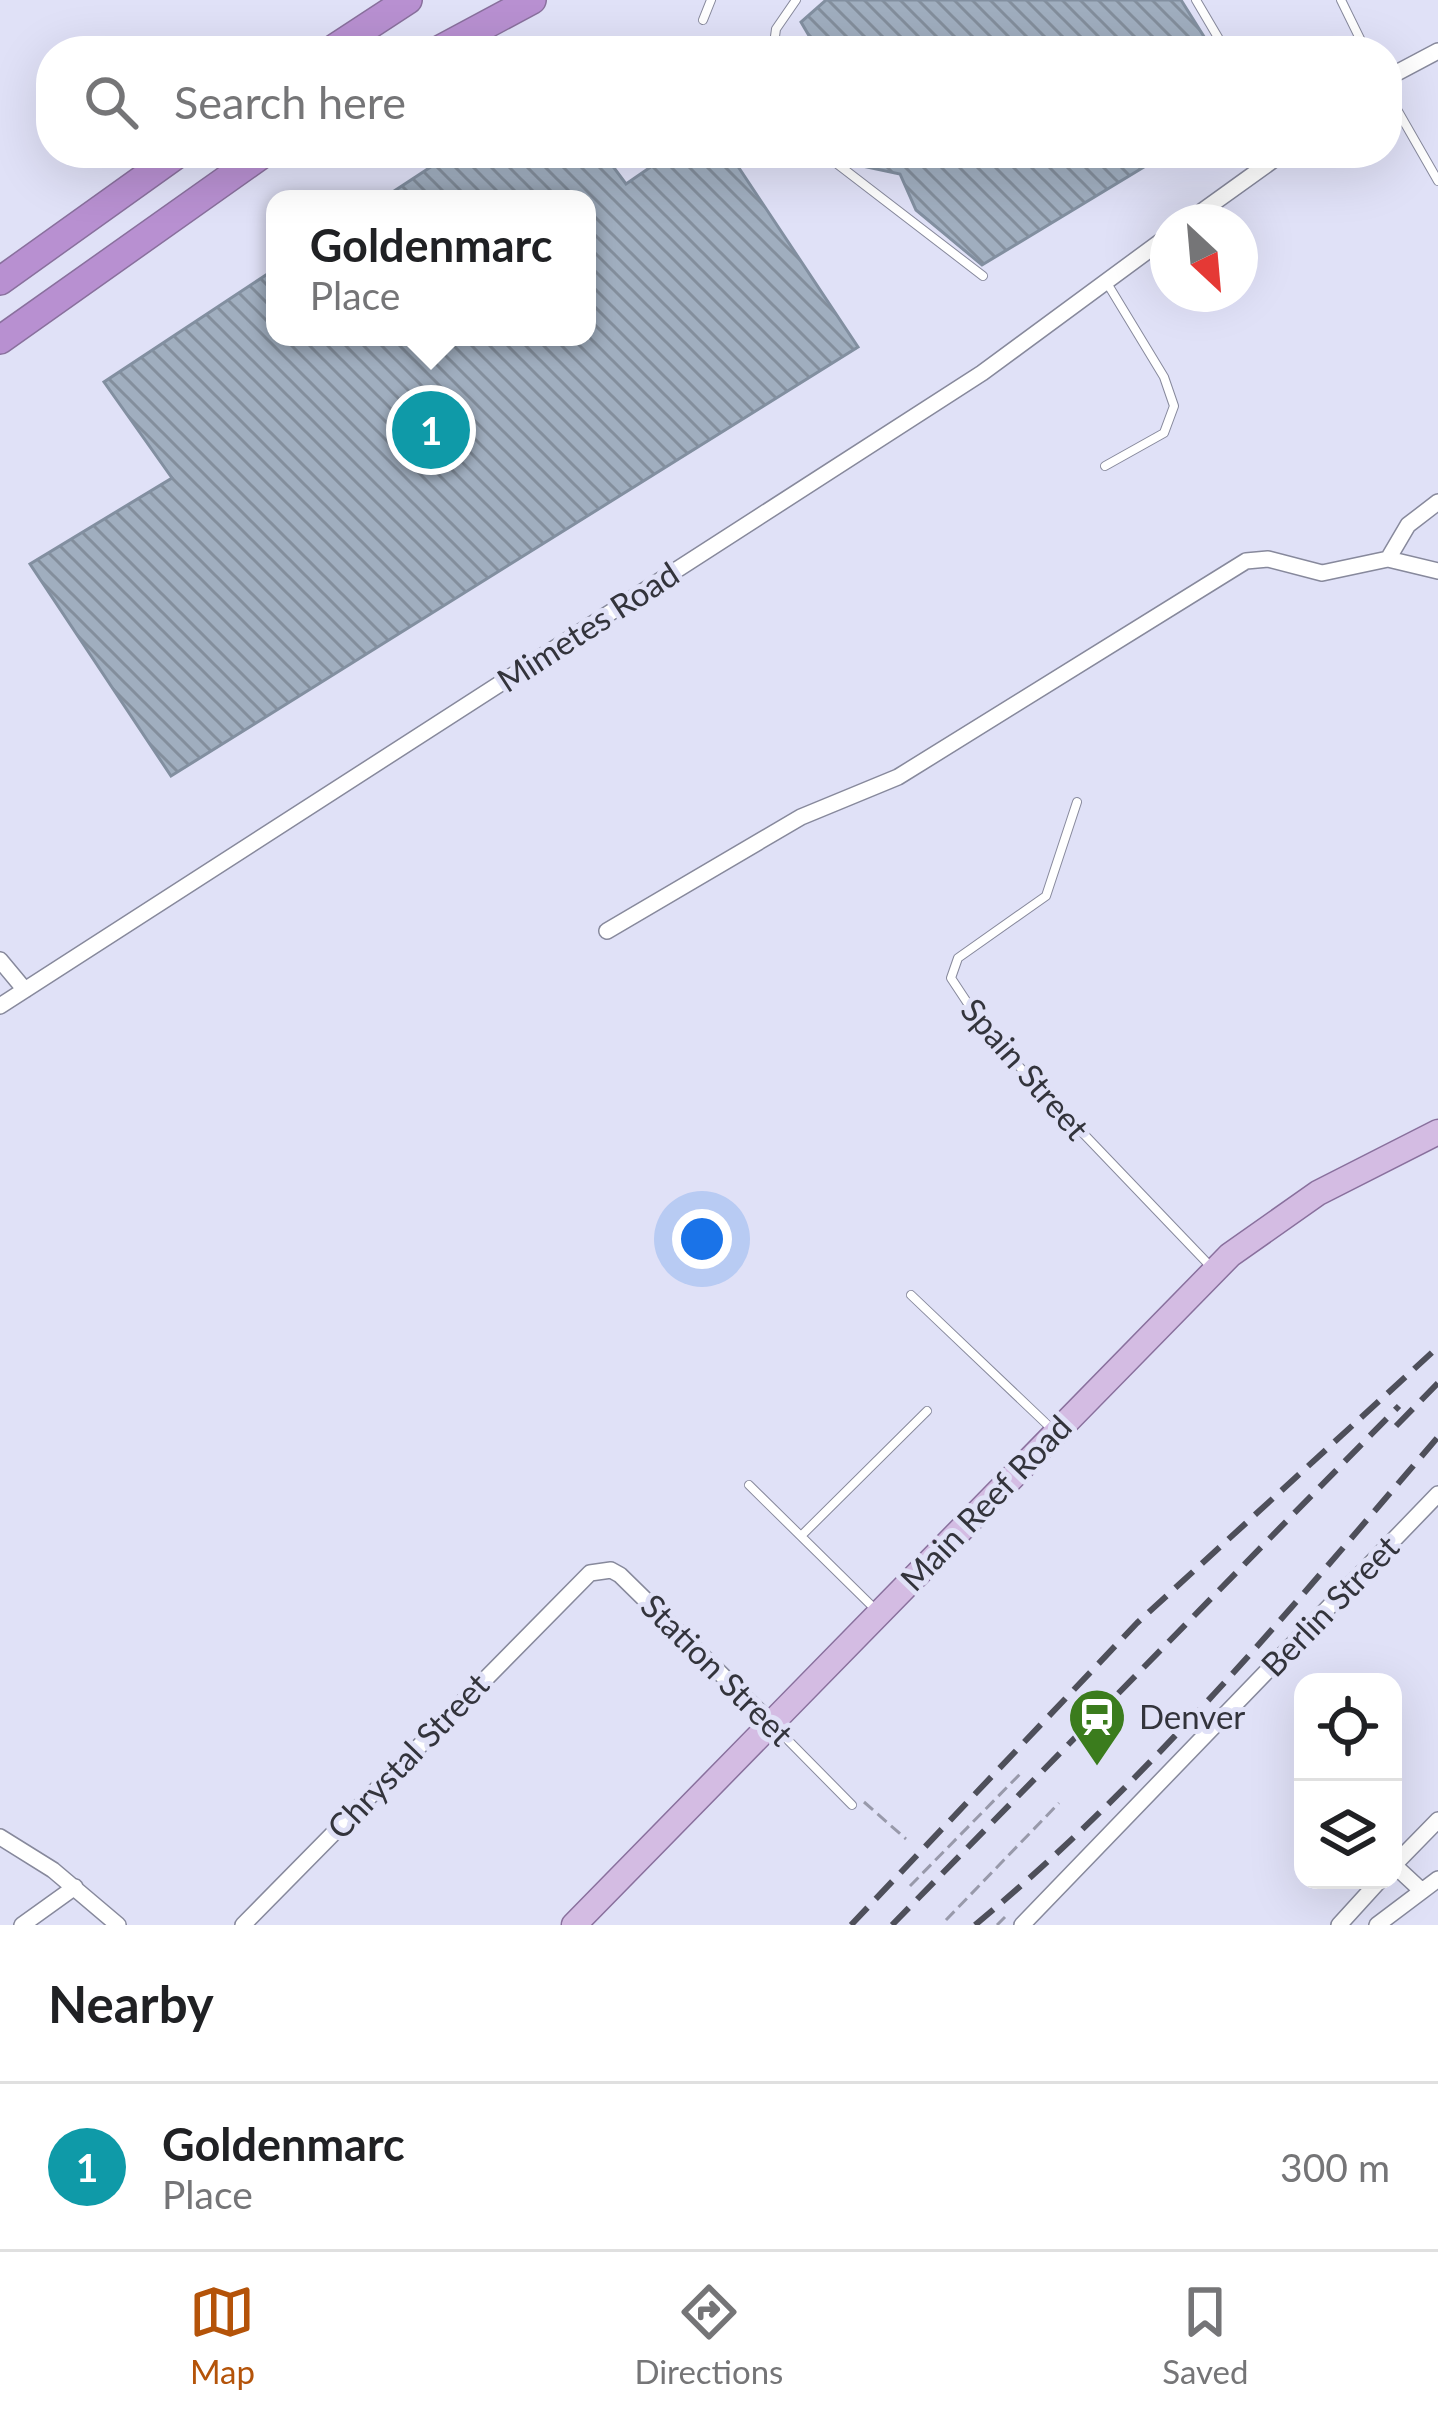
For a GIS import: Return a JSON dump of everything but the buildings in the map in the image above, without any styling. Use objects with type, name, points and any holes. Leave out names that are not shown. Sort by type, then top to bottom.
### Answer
[{"type":"highway","points":[[353,36],[409,0]]},
{"type":"highway","points":[[441,36],[497,0]]},
{"type":"highway","points":[[464,36],[532,0]]},
{"type":"highway","points":[[0,281],[158,168]]},
{"type":"highway","points":[[0,340],[243,168]]},
{"type":"main road","name":"Main Reef Road","points":[[574,1925],[1214,1270],[1318,1193],[1438,1132]]},
{"type":"street","points":[[1402,70],[1438,51]]},
{"type":"street","points":[[1212,204],[1262,168]]},
{"type":"street","name":"Mimetes Road","points":[[0,1006],[982,373],[1150,250]]},
{"type":"street","points":[[1388,559],[1408,525],[1438,502]]},
{"type":"street","points":[[607,931],[801,817],[898,777],[1246,561],[1268,559],[1322,573],[1388,559],[1438,571]]},
{"type":"street","points":[[0,960],[25,990]]},
{"type":"street","name":"Berlin Street","points":[[1022,1925],[1438,1494]]},
{"type":"street","name":"Station Street","points":[[573,1586],[602,1570],[620,1575],[772,1724]]},
{"type":"street","name":"Chrystal Street","points":[[242,1925],[573,1586]]},
{"type":"street","points":[[1402,1858],[1438,1820]]},
{"type":"street","points":[[0,1837],[75,1887],[118,1925]]},
{"type":"street","points":[[1402,1873],[1422,1891]]},
{"type":"street","points":[[1377,1925],[1438,1880]]},
{"type":"street","points":[[22,1925],[75,1887]]},
{"type":"street","points":[[1339,1925],[1372,1889]]},
{"type":"lane","points":[[703,20],[711,0]]},
{"type":"lane","points":[[775,36],[796,0]]},
{"type":"lane","points":[[1196,0],[1217,36]]},
{"type":"lane","points":[[1341,0],[1359,36]]},
{"type":"lane","points":[[1402,118],[1438,181]]},
{"type":"lane","points":[[843,168],[983,276]]},
{"type":"lane","points":[[1106,466],[1164,433],[1174,406],[1164,376],[1107,282]]},
{"type":"lane","name":"Spain Street","points":[[1077,802],[1046,896],[958,958],[951,978],[988,1034],[1214,1270]]},
{"type":"lane","points":[[911,1295],[1055,1432]]},
{"type":"lane","points":[[801,1536],[927,1411]]},
{"type":"lane","points":[[749,1484],[879,1613]]},
{"type":"lane","name":"Station Street","points":[[772,1724],[852,1804]]},
{"type":"path","points":[[910,1886],[1023,1771]]},
{"type":"path","points":[[852,1804],[868,1801],[906,1839]]},
{"type":"path","points":[[946,1920],[1058,1803]]},
{"type":"railway","points":[[851,1925],[1137,1623],[1438,1347]]},
{"type":"railway","points":[[1396,1426],[1438,1383]]},
{"type":"railway","points":[[892,1925],[1399,1406]]},
{"type":"railway","points":[[975,1925],[1160,1752],[1438,1437]]},
{"type":"place","name":"Goldenmarc","points":[[431,430]]},
{"type":"place","name":"Denver","points":[[1097,1768]]}]
